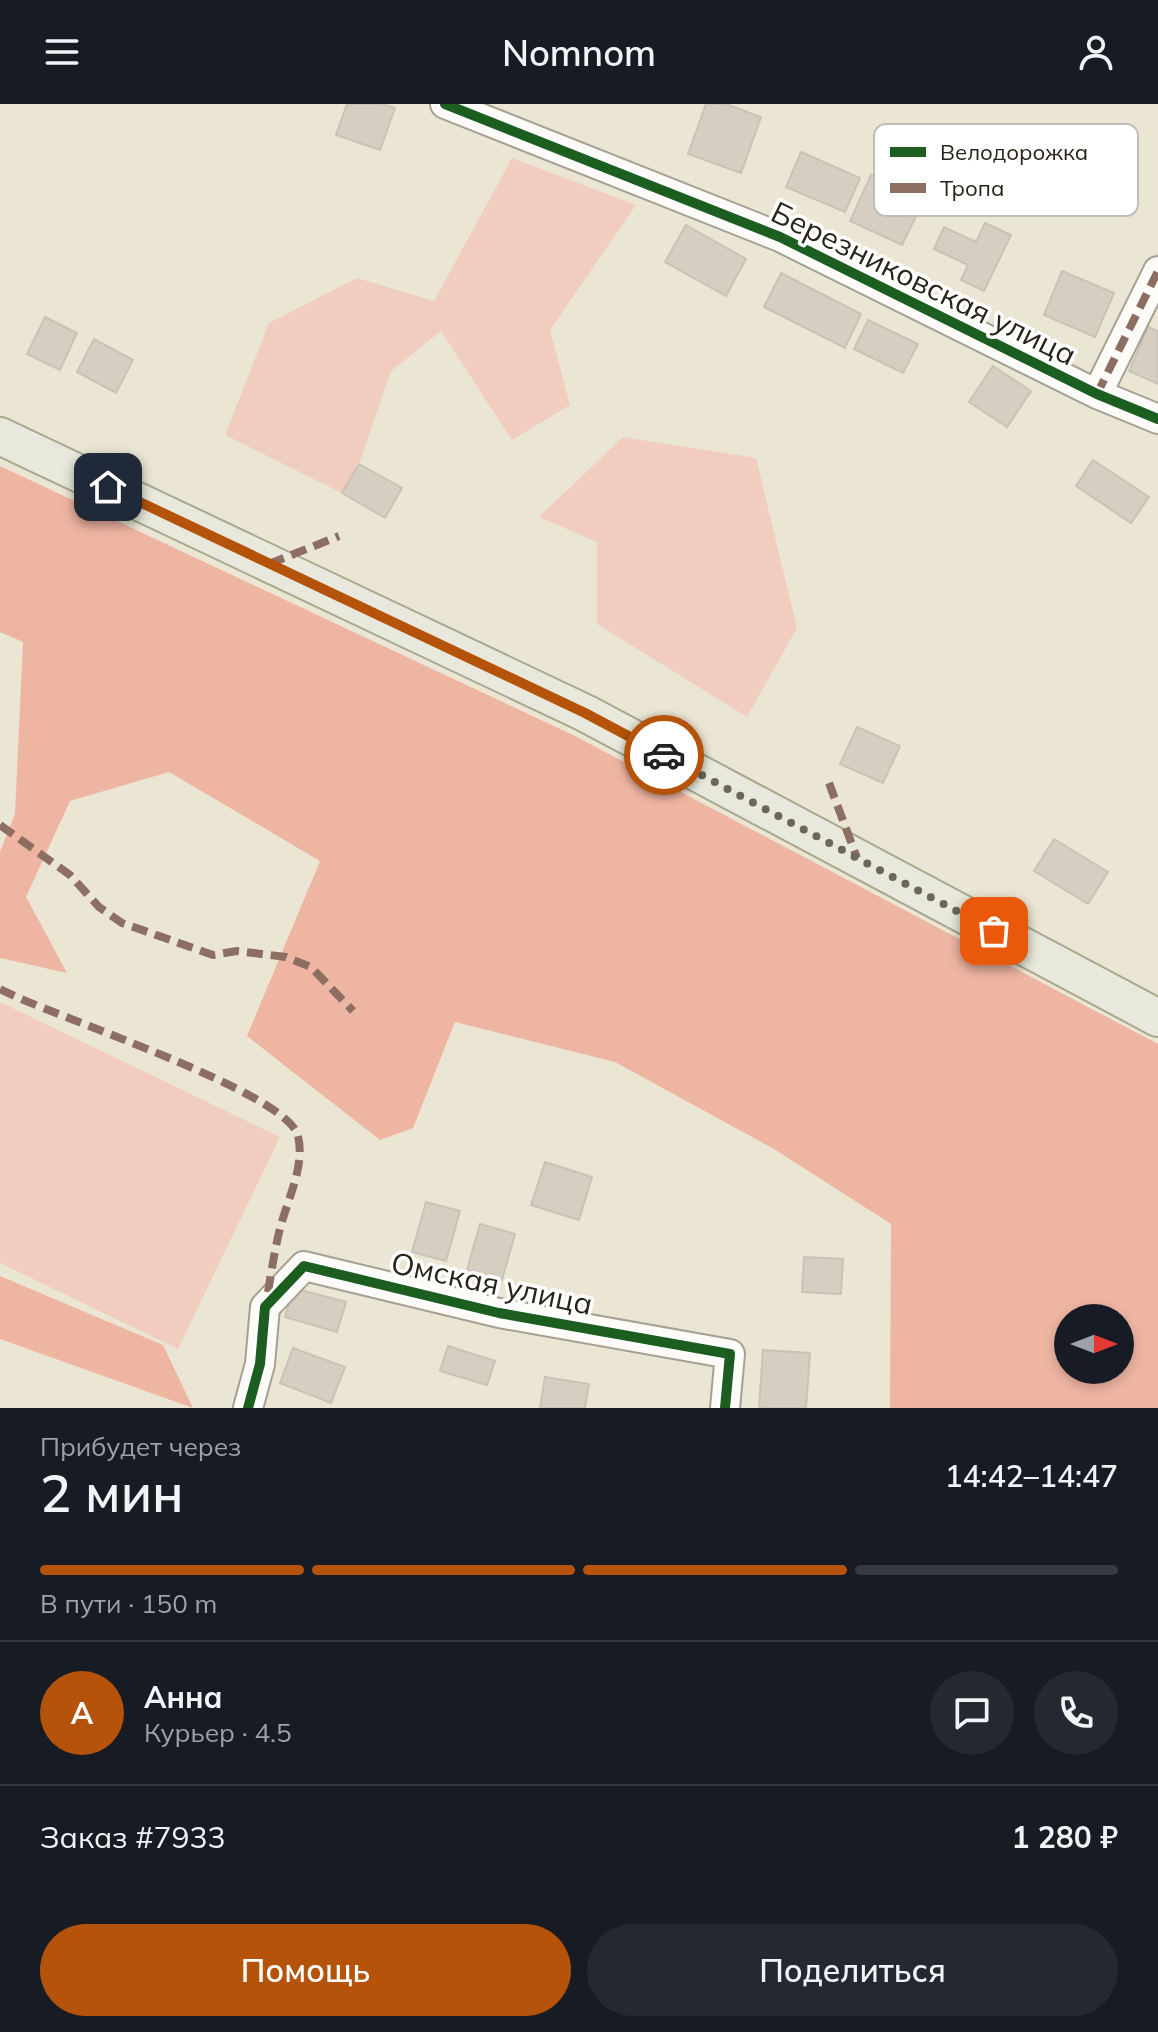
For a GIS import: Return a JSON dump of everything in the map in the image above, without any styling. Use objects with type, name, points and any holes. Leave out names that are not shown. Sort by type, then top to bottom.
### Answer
[{"type":"main road","points":[[0,436],[585,713],[1158,1018]]},
{"type":"street","name":"Березниковская улица","points":[[445,104],[780,237],[1097,394],[1158,419]]},
{"type":"street","points":[[1097,394],[1158,271]]},
{"type":"street","name":"Омская улица","points":[[248,1408],[260,1364],[265,1307],[304,1266],[499,1313],[730,1354],[725,1408]]},
{"type":"shaded area","points":[[512,158],[636,205],[550,330],[570,405],[512,440],[441,331],[391,371],[359,464],[342,493],[225,435],[269,323],[357,278],[434,301]]},
{"type":"shaded area","points":[[623,437],[756,458],[797,628],[747,717],[597,624],[597,542],[539,517]]},
{"type":"shaded area","points":[[0,466],[573,735],[1158,1044],[1158,1408],[890,1408],[891,1224],[774,1149],[615,1062],[455,1022],[413,1128],[380,1140],[247,1036],[320,861],[169,772],[70,801],[26,897],[67,973],[0,958],[0,852],[15,814],[23,642],[0,632]]},
{"type":"shaded area","points":[[0,1002],[280,1137],[178,1349],[0,1263]]},
{"type":"shaded area","points":[[0,1276],[163,1345],[193,1408],[0,1339]]},
{"type":"building","points":[[347,104],[383,104],[395,108],[380,150],[336,135]]},
{"type":"building","points":[[706,104],[726,104],[761,117],[741,173],[688,154]]},
{"type":"building","points":[[801,152],[860,178],[845,212],[786,187]]},
{"type":"building","points":[[871,175],[874,176],[874,216],[916,216],[902,245],[850,221]]},
{"type":"building","points":[[985,223],[1011,235],[984,291],[961,280],[968,265],[934,249],[944,227],[976,242]]},
{"type":"building","points":[[686,225],[746,259],[726,296],[665,262]]},
{"type":"building","points":[[1062,271],[1114,293],[1095,337],[1044,315]]},
{"type":"building","points":[[781,273],[861,314],[845,348],[764,307]]},
{"type":"building","points":[[45,317],[77,333],[60,370],[27,354]]},
{"type":"building","points":[[868,320],[918,344],[903,373],[854,349]]},
{"type":"building","points":[[1148,327],[1158,331],[1158,384],[1129,371]]},
{"type":"building","points":[[94,339],[133,360],[116,393],[77,372]]},
{"type":"building","points":[[993,366],[1031,391],[1007,427],[969,402]]},
{"type":"building","points":[[1093,460],[1149,497],[1131,523],[1076,486]]},
{"type":"building","points":[[359,464],[402,488],[385,518],[342,493]]},
{"type":"building","points":[[857,727],[900,746],[883,783],[840,764]]},
{"type":"building","points":[[1054,839],[1108,872],[1088,904],[1034,871]]},
{"type":"building","points":[[545,1162],[592,1177],[579,1220],[531,1205]]},
{"type":"building","points":[[426,1202],[460,1211],[446,1261],[412,1252]]},
{"type":"building","points":[[480,1224],[515,1234],[502,1280],[467,1270]]},
{"type":"building","points":[[804,1257],[843,1259],[841,1294],[802,1292]]},
{"type":"building","points":[[293,1288],[346,1302],[337,1332],[285,1317]]},
{"type":"building","points":[[448,1346],[495,1361],[487,1385],[440,1371]]},
{"type":"building","points":[[293,1348],[345,1367],[331,1403],[280,1383]]},
{"type":"building","points":[[763,1350],[810,1353],[806,1408],[759,1408]]},
{"type":"building","points":[[545,1377],[589,1384],[585,1408],[540,1408]]},
{"type":"marked path","points":[[1097,394],[1158,271]]},
{"type":"marked path","points":[[269,564],[339,536]]},
{"type":"marked path","points":[[829,783],[857,858]]},
{"type":"marked path","points":[[0,825],[70,875],[99,907],[122,923],[213,955],[237,951],[286,957],[311,967],[353,1011]]},
{"type":"marked path","points":[[0,989],[212,1077],[254,1098],[284,1118],[298,1136],[299,1158],[279,1234],[266,1303]]},
{"type":"cycle path","points":[[445,104],[780,237],[1097,394],[1158,419]]},
{"type":"cycle path","points":[[248,1408],[260,1364],[265,1307],[304,1266],[499,1313],[730,1354],[725,1408]]},
{"type":"way so far","points":[[664,755],[994,931]]},
{"type":"route","points":[[108,487],[585,713],[664,755]]}]
